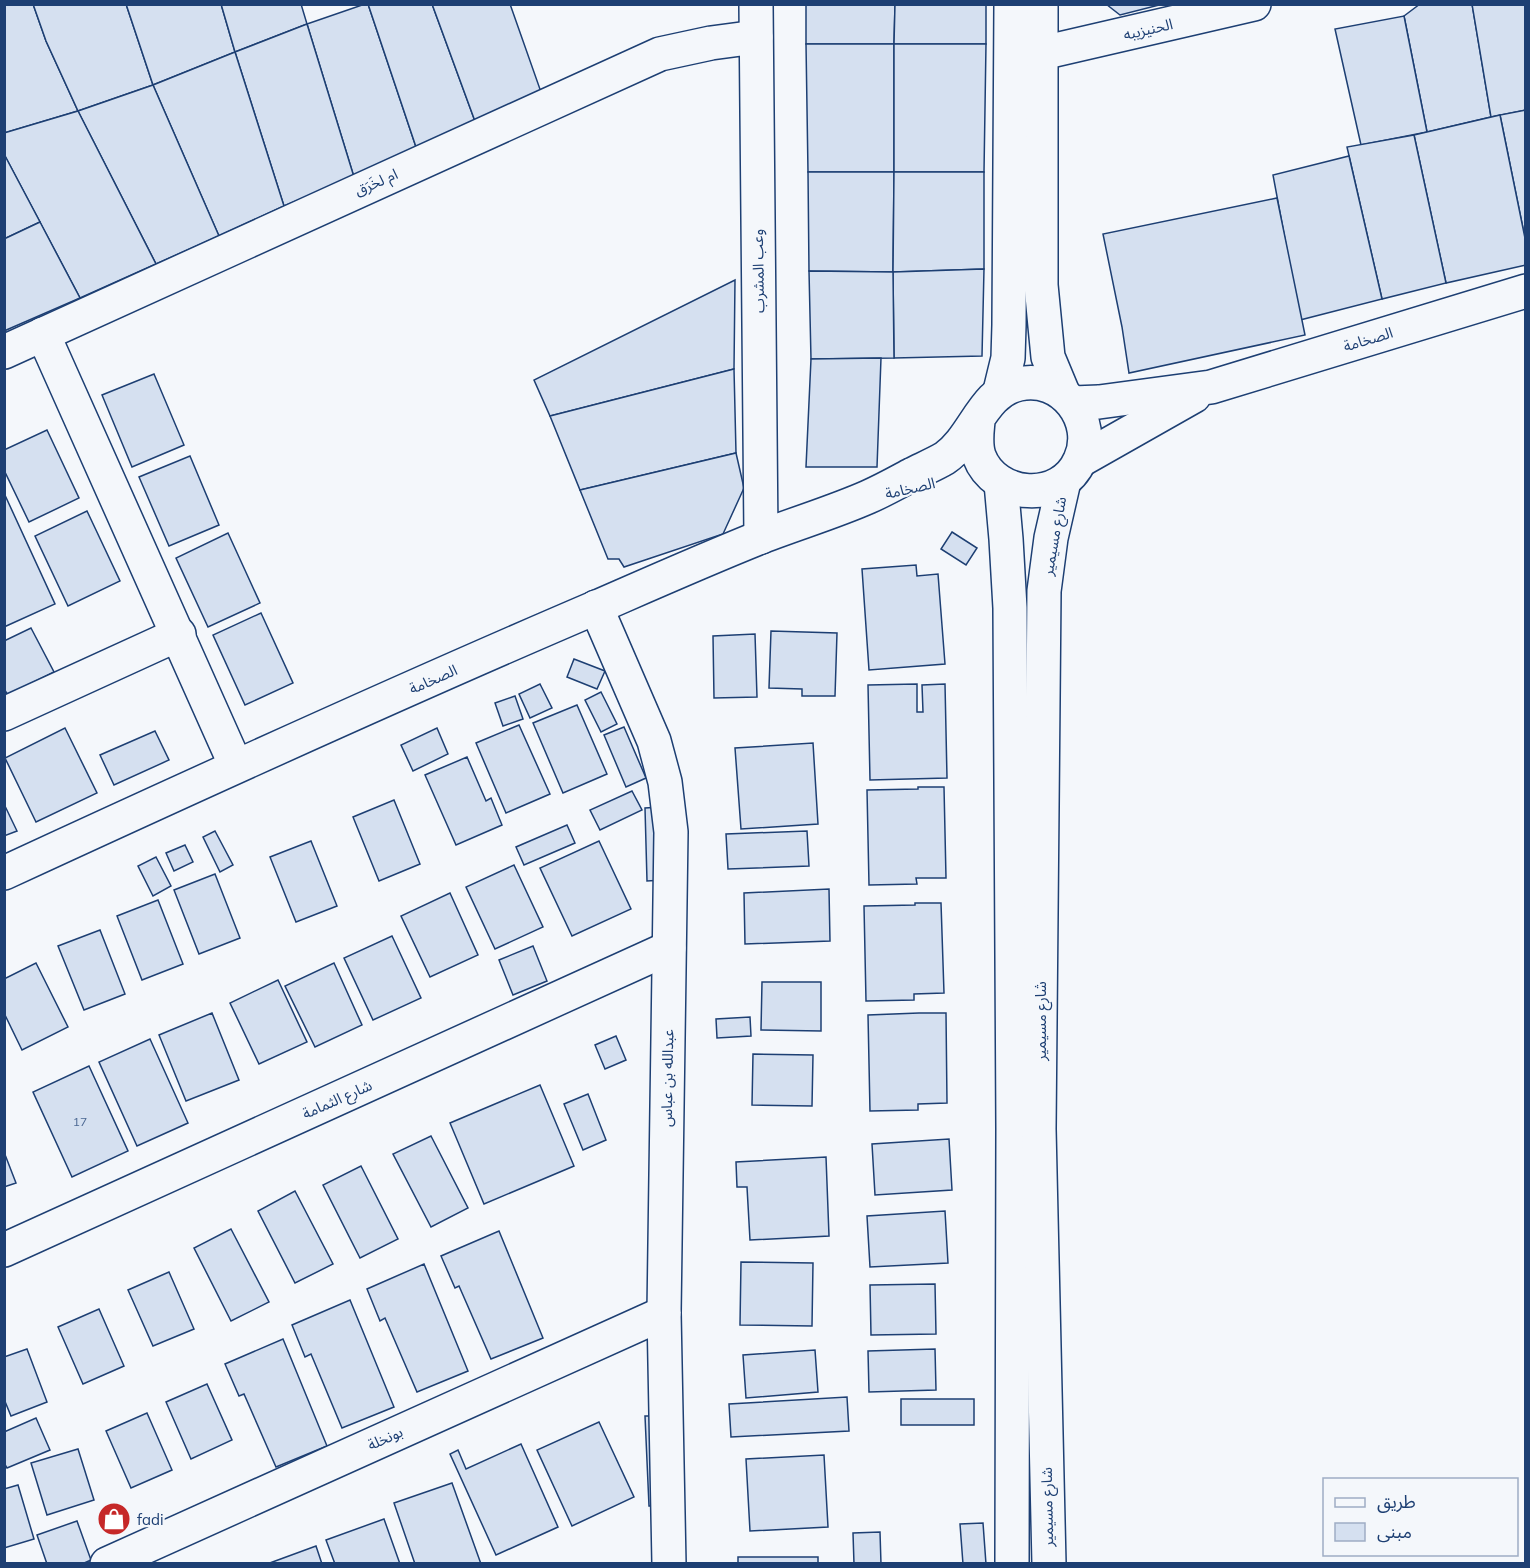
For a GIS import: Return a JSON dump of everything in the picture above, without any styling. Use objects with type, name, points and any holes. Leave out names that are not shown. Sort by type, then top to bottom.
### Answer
[{"type":"street","name":"وعب المشرب","points":[[756,4],[761,537]]},
{"type":"street","points":[[1011,4],[1026,52]]},
{"type":"street","points":[[1000,391],[1008,358],[1025,249],[1026,52],[1041,4]]},
{"type":"street","name":"الحنيزيبه","points":[[1026,52],[1254,4]]},
{"type":"street","name":"ام لخَرَق","points":[[4,352],[660,54],[711,43],[756,37]]},
{"type":"street","points":[[1025,249],[1041,285],[1048,357],[1068,398],[1084,423],[1085,442],[1072,470],[1049,489],[1033,492],[1016,490],[994,477],[979,456],[976,438],[978,421],[989,402],[1000,391],[1020,384],[1035,383],[1049,386],[1068,398]]},
{"type":"street","name":"الصخامة","points":[[1068,398],[1099,402],[1211,387],[1526,291]]},
{"type":"street","points":[[43,334],[236,766]]},
{"type":"street","name":"الصخامة","points":[[1072,470],[1211,387]]},
{"type":"street","name":"الصخامة","points":[[4,873],[236,766],[596,607],[761,537],[868,497],[945,458],[978,421]]},
{"type":"street","name":"شارع مسيمير","points":[[1012,1563],[1012,1404],[1026,1129],[1044,591],[1051,538],[1072,470]]},
{"type":"street","name":"الصخامة","points":[[868,497],[994,477]]},
{"type":"street","name":"شارع مسيمير","points":[[994,477],[1006,539],[1010,608],[1026,1129],[1045,1406],[1048,1563]]},
{"type":"street","name":"عبدالله بن عباس","points":[[596,607],[645,720],[665,782],[671,831],[664,1313],[669,1563]]},
{"type":"street","points":[[4,714],[178,634]]},
{"type":"street","name":"شارع الثمامة","points":[[4,1250],[669,948]]},
{"type":"street","name":"بونخلة","points":[[107,1563],[664,1313]]},
{"type":"street","points":[[1012,1404],[1045,1406]]},
{"type":"building","points":[[4,4],[33,4],[46,41],[78,111],[4,133]]},
{"type":"building","points":[[33,4],[126,4],[153,85],[78,111],[46,41]]},
{"type":"building","points":[[126,4],[221,4],[235,52],[153,85]]},
{"type":"building","points":[[221,4],[301,4],[307,24],[235,52]]},
{"type":"building","points":[[368,4],[417,150],[354,177],[307,24]]},
{"type":"building","points":[[368,4],[432,4],[476,124],[417,150]]},
{"type":"building","points":[[432,4],[510,4],[541,92],[476,124]]},
{"type":"building","points":[[806,4],[895,4],[894,44],[806,44]]},
{"type":"building","points":[[895,4],[986,4],[986,44],[894,44]]},
{"type":"building","points":[[1106,4],[1163,4],[1120,15]]},
{"type":"building","points":[[1420,4],[1472,4],[1491,117],[1427,132],[1404,16]]},
{"type":"building","points":[[1472,4],[1526,4],[1526,110],[1491,117]]},
{"type":"building","points":[[1404,16],[1427,132],[1361,145],[1335,29]]},
{"type":"building","points":[[307,24],[354,177],[284,206],[235,52]]},
{"type":"building","points":[[806,44],[894,44],[894,172],[808,172]]},
{"type":"building","points":[[894,44],[986,44],[984,172],[894,172]]},
{"type":"building","points":[[235,52],[284,206],[219,236],[153,85]]},
{"type":"building","points":[[153,85],[219,236],[156,264],[78,111]]},
{"type":"building","points":[[1526,110],[1526,243],[1500,115]]},
{"type":"building","points":[[78,111],[156,264],[80,298],[4,154],[4,133]]},
{"type":"building","points":[[1500,115],[1526,243],[1526,265],[1446,283],[1414,135]]},
{"type":"building","points":[[1414,135],[1446,283],[1382,299],[1347,147]]},
{"type":"building","points":[[4,154],[40,222],[4,239]]},
{"type":"building","points":[[1349,156],[1382,299],[1300,320],[1273,175]]},
{"type":"building","points":[[808,172],[894,172],[893,272],[809,271]]},
{"type":"building","points":[[894,172],[984,172],[984,269],[893,272]]},
{"type":"building","points":[[1277,198],[1305,335],[1129,373],[1103,234]]},
{"type":"building","points":[[40,222],[80,298],[4,331],[4,239]]},
{"type":"building","points":[[984,269],[982,356],[894,358],[893,272]]},
{"type":"building","points":[[809,271],[893,272],[894,358],[811,359]]},
{"type":"building","points":[[735,280],[734,369],[550,416],[534,380]]},
{"type":"building","points":[[881,358],[877,467],[806,467],[811,359]]},
{"type":"building","points":[[734,369],[736,453],[580,490],[550,416]]},
{"type":"building","points":[[154,374],[184,445],[132,467],[102,395]]},
{"type":"building","points":[[47,430],[79,498],[29,522],[4,470],[4,450]]},
{"type":"building","points":[[736,453],[744,488],[723,534],[624,567],[619,559],[608,559],[580,490]]},
{"type":"building","points":[[190,456],[219,525],[169,546],[139,477]]},
{"type":"building","points":[[4,493],[55,604],[4,627]]},
{"type":"building","points":[[87,511],[120,581],[68,606],[35,536]]},
{"type":"building","points":[[952,532],[977,548],[966,565],[941,549]]},
{"type":"building","points":[[228,533],[260,603],[208,627],[176,558]]},
{"type":"building","points":[[916,565],[917,576],[938,574],[945,664],[869,670],[862,569]]},
{"type":"building","points":[[261,613],[293,683],[245,705],[213,635]]},
{"type":"building","points":[[31,628],[54,672],[8,695],[4,689],[4,641]]},
{"type":"building","points":[[771,631],[837,633],[835,696],[802,696],[802,689],[769,688]]},
{"type":"building","points":[[755,634],[757,697],[714,698],[713,636]]},
{"type":"building","points":[[574,659],[605,671],[597,689],[567,677]]},
{"type":"building","points":[[540,684],[552,708],[530,718],[519,694]]},
{"type":"building","points":[[917,684],[917,712],[923,712],[922,685],[945,684],[947,778],[870,780],[868,685]]},
{"type":"building","points":[[601,692],[617,724],[601,732],[585,700]]},
{"type":"building","points":[[515,696],[523,719],[503,726],[495,703]]},
{"type":"building","points":[[577,705],[607,774],[563,793],[533,723]]},
{"type":"building","points":[[519,725],[550,794],[506,813],[476,743]]},
{"type":"building","points":[[624,727],[646,778],[626,787],[604,735]]},
{"type":"building","points":[[65,728],[97,793],[36,822],[5,758]]},
{"type":"building","points":[[437,728],[448,754],[413,771],[401,745]]},
{"type":"building","points":[[155,731],[169,760],[114,785],[100,755]]},
{"type":"building","points":[[813,743],[818,824],[741,829],[735,748]]},
{"type":"building","points":[[467,757],[486,801],[491,798],[502,825],[456,845],[425,775]]},
{"type":"building","points":[[918,787],[944,787],[946,878],[916,878],[917,884],[869,885],[867,790],[918,789]]},
{"type":"building","points":[[632,791],[642,810],[600,830],[590,810]]},
{"type":"building","points":[[394,800],[420,864],[379,881],[353,817]]},
{"type":"building","points":[[4,804],[17,831],[4,836]]},
{"type":"building","points":[[661,807],[663,880],[647,881],[645,808]]},
{"type":"building","points":[[567,825],[575,843],[524,865],[516,847]]},
{"type":"building","points":[[215,831],[233,865],[220,872],[203,837]]},
{"type":"building","points":[[807,831],[809,866],[728,869],[726,834]]},
{"type":"building","points":[[311,841],[337,906],[296,922],[270,857]]},
{"type":"building","points":[[599,841],[631,909],[572,936],[540,868]]},
{"type":"building","points":[[185,845],[193,862],[174,871],[166,853]]},
{"type":"building","points":[[156,857],[171,886],[153,896],[138,866]]},
{"type":"building","points":[[514,865],[543,927],[495,949],[466,887]]},
{"type":"building","points":[[215,874],[240,938],[199,954],[174,890]]},
{"type":"building","points":[[829,889],[830,941],[745,944],[744,893]]},
{"type":"building","points":[[450,893],[478,955],[430,977],[401,916]]},
{"type":"building","points":[[158,900],[183,964],[142,980],[117,916]]},
{"type":"building","points":[[915,903],[941,903],[944,993],[914,994],[914,1000],[866,1001],[864,906],[915,905]]},
{"type":"building","points":[[100,930],[125,994],[84,1010],[58,946]]},
{"type":"building","points":[[392,936],[421,998],[373,1020],[344,958]]},
{"type":"building","points":[[533,946],[547,981],[513,995],[499,960]]},
{"type":"building","points":[[36,963],[68,1027],[22,1050],[4,1013],[4,979]]},
{"type":"building","points":[[334,963],[362,1025],[315,1047],[285,986]]},
{"type":"building","points":[[278,980],[307,1042],[259,1064],[230,1003]]},
{"type":"building","points":[[762,982],[821,982],[821,1031],[761,1030]]},
{"type":"building","points":[[212,1013],[239,1080],[186,1101],[159,1035]]},
{"type":"building","points":[[946,1013],[947,1103],[918,1104],[918,1110],[870,1111],[868,1015]]},
{"type":"building","points":[[750,1017],[751,1036],[717,1038],[716,1019]]},
{"type":"building","points":[[616,1036],[626,1060],[605,1069],[595,1045]]},
{"type":"building","points":[[150,1039],[188,1123],[137,1146],[99,1062]]},
{"type":"building","points":[[753,1054],[813,1055],[812,1106],[752,1105]]},
{"type":"building","points":[[89,1066],[128,1151],[72,1177],[33,1092]]},
{"type":"building","points":[[540,1085],[574,1166],[484,1204],[450,1123]]},
{"type":"building","points":[[588,1094],[606,1140],[583,1150],[564,1104]]},
{"type":"building","points":[[431,1136],[468,1208],[431,1227],[393,1154]]},
{"type":"building","points":[[949,1139],[952,1190],[875,1195],[872,1144]]},
{"type":"building","points":[[4,1152],[16,1183],[4,1187]]},
{"type":"building","points":[[826,1157],[829,1236],[750,1240],[747,1187],[737,1187],[736,1162]]},
{"type":"building","points":[[361,1166],[398,1239],[360,1258],[323,1185]]},
{"type":"building","points":[[295,1191],[333,1264],[295,1283],[258,1211]]},
{"type":"building","points":[[945,1211],[948,1263],[870,1267],[867,1216]]},
{"type":"building","points":[[231,1229],[269,1302],[231,1321],[194,1248]]},
{"type":"building","points":[[499,1231],[543,1338],[491,1359],[459,1286],[455,1288],[441,1256]]},
{"type":"building","points":[[741,1262],[813,1263],[812,1326],[740,1325]]},
{"type":"building","points":[[424,1264],[468,1371],[417,1392],[385,1318],[380,1321],[367,1289]]},
{"type":"building","points":[[169,1272],[194,1329],[153,1346],[128,1290]]},
{"type":"building","points":[[935,1284],[936,1334],[871,1335],[870,1285]]},
{"type":"building","points":[[350,1300],[394,1407],[342,1428],[311,1354],[305,1357],[292,1325]]},
{"type":"building","points":[[99,1309],[124,1366],[83,1384],[58,1327]]},
{"type":"building","points":[[283,1339],[327,1446],[276,1467],[244,1394],[239,1396],[225,1364]]},
{"type":"building","points":[[27,1349],[47,1402],[11,1416],[4,1399],[4,1357]]},
{"type":"building","points":[[935,1349],[936,1390],[869,1392],[868,1351]]},
{"type":"building","points":[[815,1350],[818,1392],[746,1398],[743,1355]]},
{"type":"building","points":[[207,1384],[232,1440],[191,1459],[166,1402]]},
{"type":"building","points":[[847,1397],[849,1431],[731,1437],[729,1404]]},
{"type":"building","points":[[901,1399],[974,1399],[974,1425],[901,1425]]},
{"type":"building","points":[[147,1413],[172,1470],[131,1488],[106,1431]]},
{"type":"building","points":[[645,1416],[660,1416],[663,1506],[649,1506]]},
{"type":"building","points":[[36,1418],[50,1450],[7,1468],[4,1463],[4,1432]]},
{"type":"building","points":[[599,1422],[634,1497],[572,1526],[537,1450]]},
{"type":"building","points":[[521,1444],[558,1527],[496,1555],[450,1454],[458,1450],[466,1469]]},
{"type":"building","points":[[78,1449],[94,1500],[47,1515],[31,1463]]},
{"type":"building","points":[[824,1455],[828,1527],[750,1531],[746,1459]]},
{"type":"building","points":[[452,1483],[481,1564],[415,1564],[394,1503]]},
{"type":"building","points":[[18,1485],[34,1539],[4,1548],[4,1489]]},
{"type":"building","points":[[384,1519],[400,1564],[335,1564],[326,1540]]},
{"type":"building","points":[[77,1521],[91,1560],[82,1564],[47,1564],[37,1535]]},
{"type":"building","points":[[983,1523],[986,1564],[963,1564],[960,1524]]},
{"type":"building","points":[[880,1532],[881,1564],[854,1564],[853,1533]]},
{"type":"building","points":[[316,1546],[322,1564],[267,1564]]},
{"type":"building","points":[[738,1557],[818,1557],[818,1564],[738,1564]]},
{"type":"place","name":"fadi","points":[[114,1519]]}]
